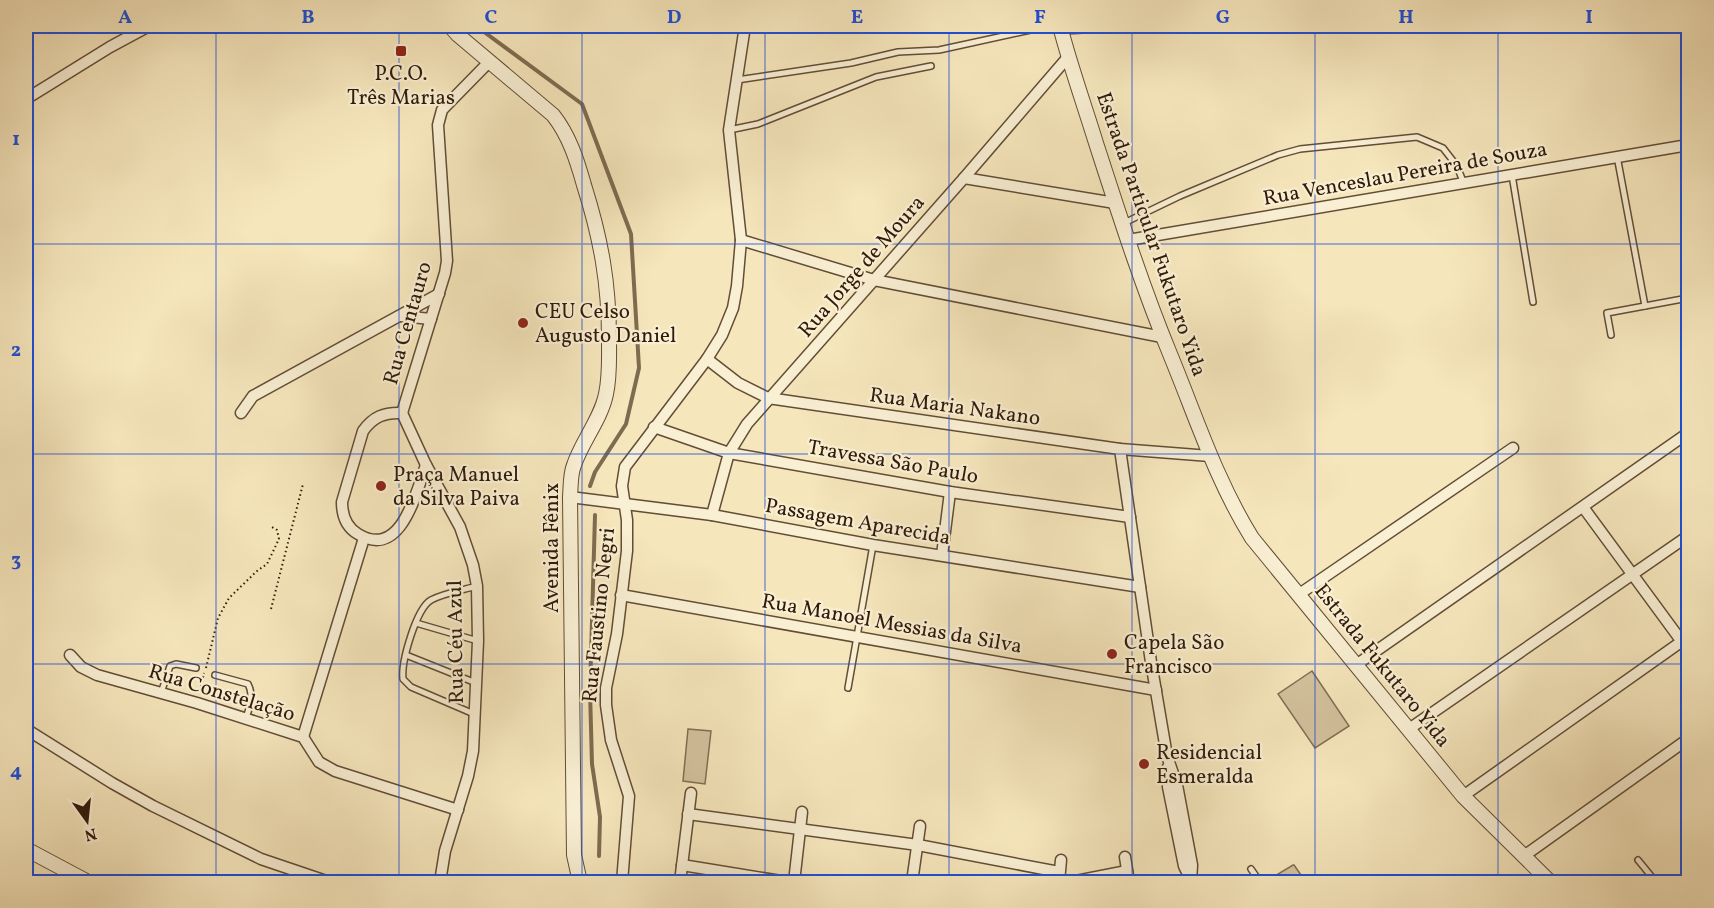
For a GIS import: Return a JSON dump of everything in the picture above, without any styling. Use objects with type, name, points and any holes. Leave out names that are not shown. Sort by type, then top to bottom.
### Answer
[{"type":"street","points":[[26,99],[110,46],[149,26]]},
{"type":"street","name":"Avenida Fênix","points":[[450,26],[553,115],[562,126],[582,178],[602,246],[609,326],[607,384],[599,413],[574,465],[570,497],[574,855],[580,882]]},
{"type":"street","name":"Rua Faustino Negri","points":[[622,882],[629,796],[628,786],[611,740],[606,705],[606,688],[618,634],[628,534],[621,486],[625,467],[706,359],[722,335],[733,308],[741,240],[729,130],[745,26]]},
{"type":"street","name":"Estrada Particular Fukutaro Yida","points":[[1057,27],[1162,337],[1210,456]]},
{"type":"street","name":"Rua Jorge de Moura","points":[[712,515],[729,453],[747,424],[1068,57]]},
{"type":"street","name":"Rua Centauro","points":[[364,537],[354,532],[345,522],[342,502],[363,431],[379,415],[390,412],[402,413],[445,273],[447,261],[438,121],[442,110],[489,62]]},
{"type":"street","name":"Rua Venceslau Pereira de Souza","points":[[1128,240],[1689,145]]},
{"type":"street","points":[[964,178],[1115,203]]},
{"type":"street","points":[[741,240],[874,280],[1162,337]]},
{"type":"street","points":[[241,413],[253,396],[438,294]]},
{"type":"street","points":[[400,316],[431,319]]},
{"type":"street","name":"Rua Maria Nakano","points":[[706,359],[738,383],[768,398],[1120,449],[1210,456]]},
{"type":"street","name":"Rua Céu Azul","points":[[402,413],[467,544],[477,586],[478,641],[473,751],[445,851],[440,882]]},
{"type":"street","name":"Travessa São Paulo","points":[[654,427],[729,453],[950,492],[1130,517]]},
{"type":"street","points":[[1356,665],[1689,433]]},
{"type":"street","points":[[1298,595],[1513,447]]},
{"type":"street","points":[[1120,449],[1156,690],[1168,761],[1177,785],[1192,865],[1191,880]]},
{"type":"street","name":"Estrada Fukutaro Yida","points":[[1210,456],[1220,481],[1252,538],[1463,796],[1550,882]]},
{"type":"street","points":[[303,737],[364,537],[383,538],[399,530],[406,519],[426,465]]},
{"type":"street","points":[[942,555],[950,492]]},
{"type":"street","name":"Passagem Aparecida","points":[[570,497],[712,515],[873,545],[1140,587]]},
{"type":"street","points":[[1463,796],[1686,643],[1583,507]]},
{"type":"street","points":[[1409,729],[1689,536]]},
{"type":"street","name":"Rua Manoel Messias da Silva","points":[[621,595],[1156,690]]},
{"type":"street","name":"Rua Constelação","points":[[70,655],[81,667],[97,675],[197,703],[303,737],[319,762],[335,771],[458,810]]},
{"type":"street","points":[[26,729],[153,806],[261,859],[329,882]]},
{"type":"street","points":[[1524,856],[1689,739]]},
{"type":"street","points":[[680,882],[691,793]]},
{"type":"street","points":[[794,882],[802,829],[802,812]]},
{"type":"street","points":[[688,814],[918,845],[1059,879],[1061,860]]},
{"type":"street","points":[[912,882],[920,826]]},
{"type":"street","points":[[26,849],[88,882]]},
{"type":"street","points":[[1071,882],[1128,877],[1125,858]]},
{"type":"street","points":[[682,866],[787,882]]},
{"type":"lane","points":[[737,80],[851,63],[898,52],[939,50],[1057,27],[1163,26]]},
{"type":"lane","points":[[729,130],[758,124],[876,77],[931,66]]},
{"type":"lane","points":[[1122,224],[1191,191],[1278,155],[1300,149],[1417,137],[1443,147],[1457,166],[1464,184]]},
{"type":"lane","points":[[1617,156],[1645,306]]},
{"type":"lane","points":[[1512,175],[1533,302]]},
{"type":"lane","points":[[1611,335],[1607,313],[1689,298]]},
{"type":"lane","points":[[848,688],[873,545]]},
{"type":"lane","points":[[475,714],[411,687],[403,679],[402,668],[423,606],[432,599],[477,586]]},
{"type":"lane","points":[[416,623],[478,641]]},
{"type":"lane","points":[[405,656],[476,683]]},
{"type":"lane","points":[[161,693],[170,666],[176,664],[196,668]]},
{"type":"lane","points":[[215,675],[248,684],[252,691],[252,700],[246,718]]},
{"type":"lane","points":[[1638,860],[1656,882]]},
{"type":"lane","points":[[1251,869],[1260,882]]},
{"type":"path","points":[[272,609],[303,484]]},
{"type":"path","points":[[197,703],[218,618],[229,598],[267,564],[279,539],[277,530],[270,526]]},
{"type":"shaded area","points":[[1312,671],[1349,726],[1315,748],[1278,694]]},
{"type":"shaded area","points":[[688,729],[711,731],[705,784],[683,781]]},
{"type":"shaded area","points":[[1293,865],[1306,882],[1265,882]]},
{"type":"waterway","points":[[476,26],[582,104],[631,234],[639,368],[626,424],[595,472],[590,486]]},
{"type":"waterway","points":[[595,515],[590,691],[592,764],[600,817],[599,856]]},
{"type":"waterway","points":[[26,876],[39,882]]},
{"type":"place","name":"P.C.O. Três Marias","points":[[401,51]]},
{"type":"place","name":"CEU Celso Augusto Daniel","points":[[523,323]]},
{"type":"place","name":"Praça Manuel da Silva Paiva","points":[[381,486]]},
{"type":"place","name":"Capela São Francisco","points":[[1112,654]]},
{"type":"place","name":"Residencial Esmeralda","points":[[1144,764]]}]
